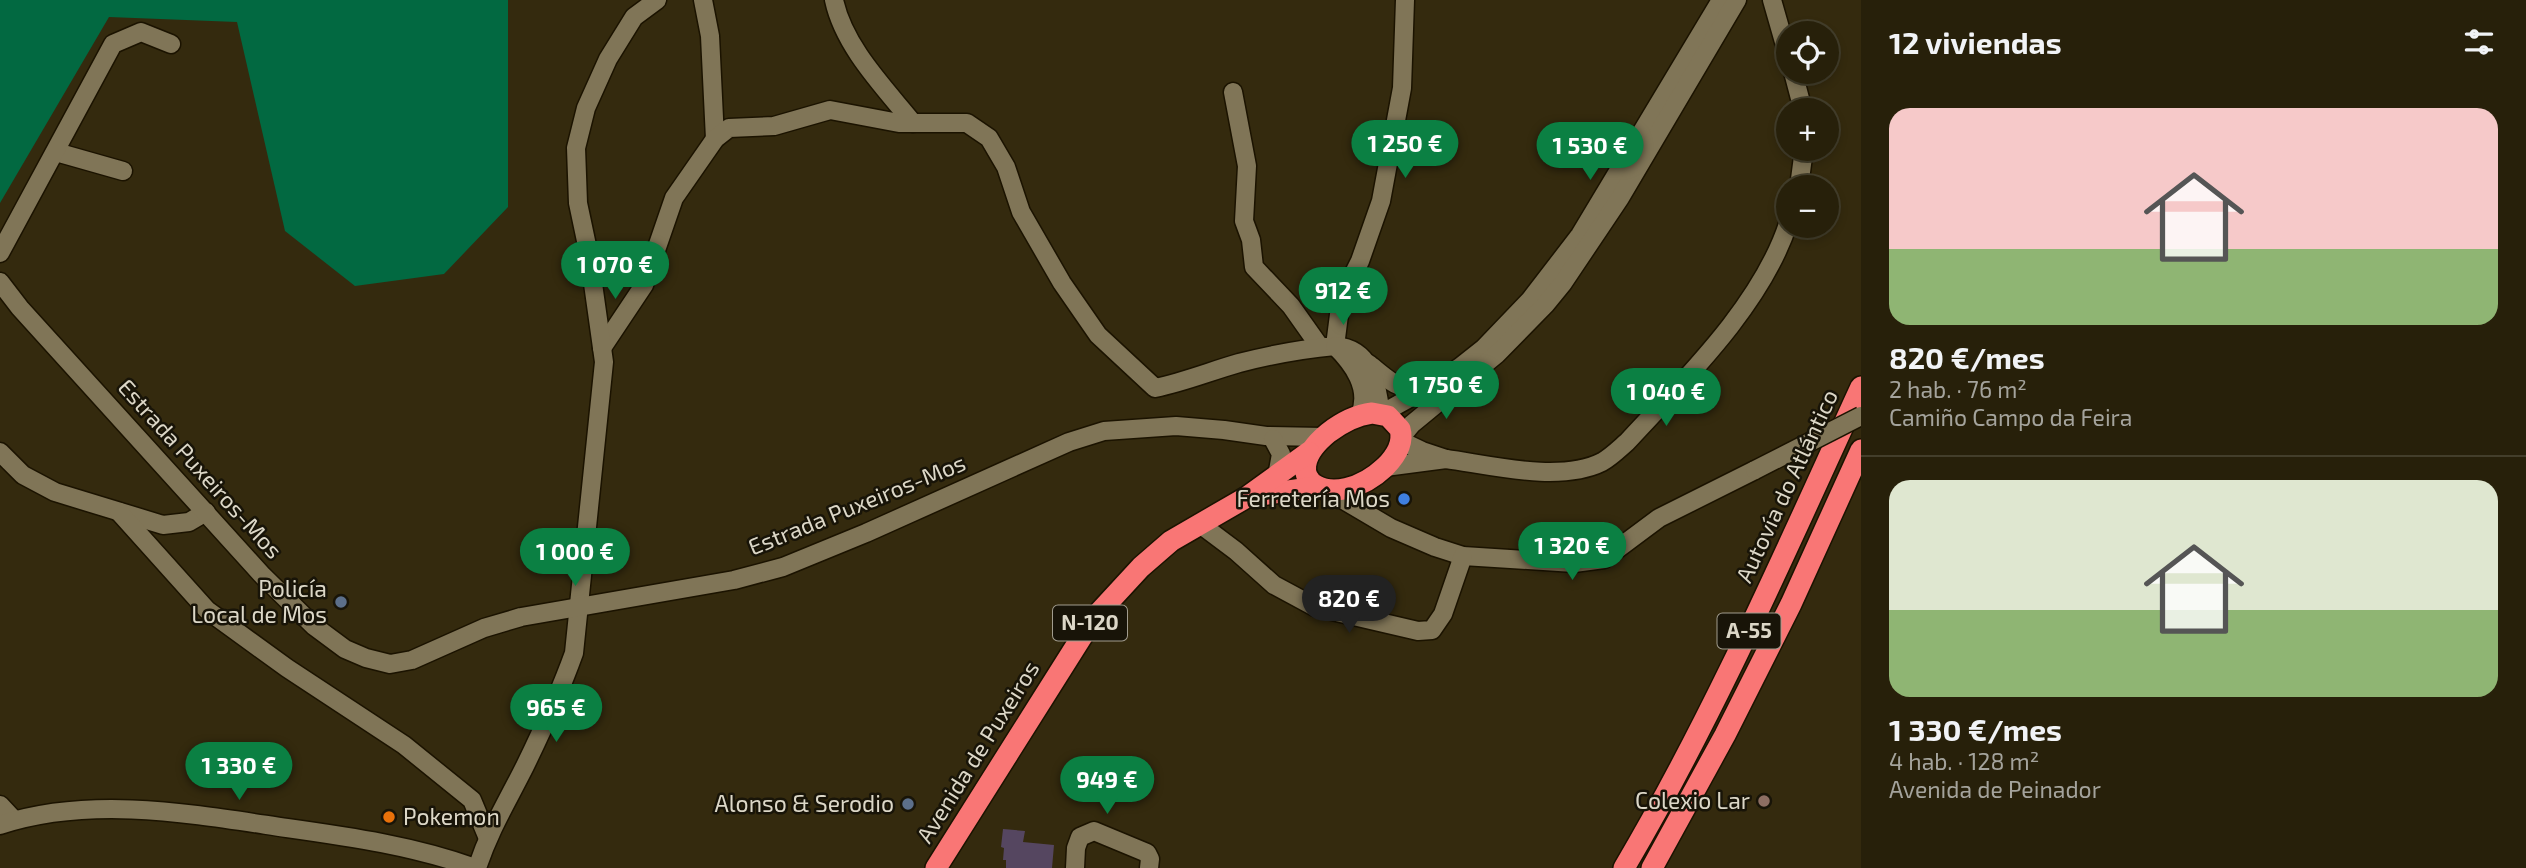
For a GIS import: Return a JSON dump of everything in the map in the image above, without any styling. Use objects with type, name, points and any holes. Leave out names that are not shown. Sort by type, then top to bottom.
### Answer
[{"type":"highway","name":"Autovía do Atlántico","points":[[1624,868],[1748,634],[1861,387]]},
{"type":"highway","points":[[1370,414],[1395,421],[1402,438],[1385,467],[1366,482],[1351,489],[1314,467],[1333,429],[1370,414]]},
{"type":"highway","name":"A-55","points":[[1652,868],[1725,735],[1785,616],[1861,450]]},
{"type":"highway","name":"Avenida de Puxeiros","points":[[936,868],[1093,619],[1140,567],[1171,541],[1247,497],[1277,476],[1314,467]]},
{"type":"highway","name":"N-120","points":[[1247,497],[1314,467]]},
{"type":"street","points":[[0,805],[7,822],[28,816],[110,808],[216,818],[381,842],[476,868],[487,836],[562,688],[574,653],[604,362],[589,255],[578,203],[576,148],[586,108],[608,59],[634,17],[657,0]]},
{"type":"street","points":[[703,0],[710,36],[715,139]]},
{"type":"street","points":[[834,0],[837,13],[849,37],[913,123]]},
{"type":"street","points":[[1327,346],[1341,299],[1360,261],[1384,191],[1402,88],[1405,0]]},
{"type":"street","points":[[1370,414],[1423,391],[1484,348],[1522,309],[1580,235],[1721,0]]},
{"type":"street","points":[[1737,0],[1620,198],[1545,305],[1497,355],[1412,424],[1402,438],[1422,451],[1446,459],[1546,472],[1600,464],[1627,442],[1734,323],[1758,286],[1781,238]]},
{"type":"street","points":[[1772,0],[1778,21]]},
{"type":"street","points":[[0,253],[113,44],[141,32],[171,44]]},
{"type":"street","points":[[1233,92],[1247,166],[1244,221],[1251,240],[1254,267],[1327,346],[1351,364],[1359,378],[1370,414]]},
{"type":"street","points":[[602,348],[644,285],[674,198],[715,139],[729,128],[774,126],[830,110],[899,123],[967,123],[989,138],[1006,167],[1021,212],[1062,283],[1098,335],[1156,388],[1238,364],[1327,346],[1352,349],[1396,386],[1406,390],[1423,391]]},
{"type":"street","points":[[56,152],[123,171]]},
{"type":"street","name":"Estrada Puxeiros-Mos","points":[[0,282],[20,308],[263,576],[314,626],[345,649],[390,664],[412,660],[484,628],[521,617],[734,580],[783,567],[1069,442],[1104,431],[1176,426],[1224,429],[1270,438],[1314,467]]},
{"type":"street","points":[[1364,360],[1373,374],[1370,414]]},
{"type":"street","points":[[1270,438],[1287,446],[1314,467],[1348,504],[1412,538],[1464,556],[1574,563],[1604,559],[1659,518],[1861,416]]},
{"type":"street","points":[[1270,438],[1281,453],[1277,476]]},
{"type":"street","points":[[0,452],[23,475],[55,492],[163,525],[189,522],[206,512]]},
{"type":"street","points":[[1385,467],[1446,459]]},
{"type":"street","points":[[1366,482],[1362,493],[1363,501],[1373,517]]},
{"type":"street","points":[[119,512],[207,610],[287,668],[404,745],[472,800],[487,836]]},
{"type":"street","points":[[1199,524],[1237,551],[1274,585],[1315,607],[1418,631],[1432,630],[1443,614],[1464,556]]},
{"type":"street","points":[[1075,868],[1076,848],[1080,837],[1094,831],[1147,853],[1150,859],[1149,868]]},
{"type":"green space","points":[[0,0],[508,0],[508,207],[444,274],[355,286],[285,231],[237,22],[109,17],[0,203]]},
{"type":"building","points":[[1003,829],[1025,831],[1023,842],[1054,845],[1052,868],[1006,868],[1006,860],[1003,860],[1004,848],[1001,847]]},
{"type":"place","name":"Ferretería Mos","points":[[1404,499]]},
{"type":"place","name":"Policía Local de Mos","points":[[341,602]]},
{"type":"place","name":"Colexio Lar","points":[[1764,801]]},
{"type":"place","name":"Alonso & Serodio","points":[[908,804]]},
{"type":"place","name":"Pokemon","points":[[389,817]]}]
